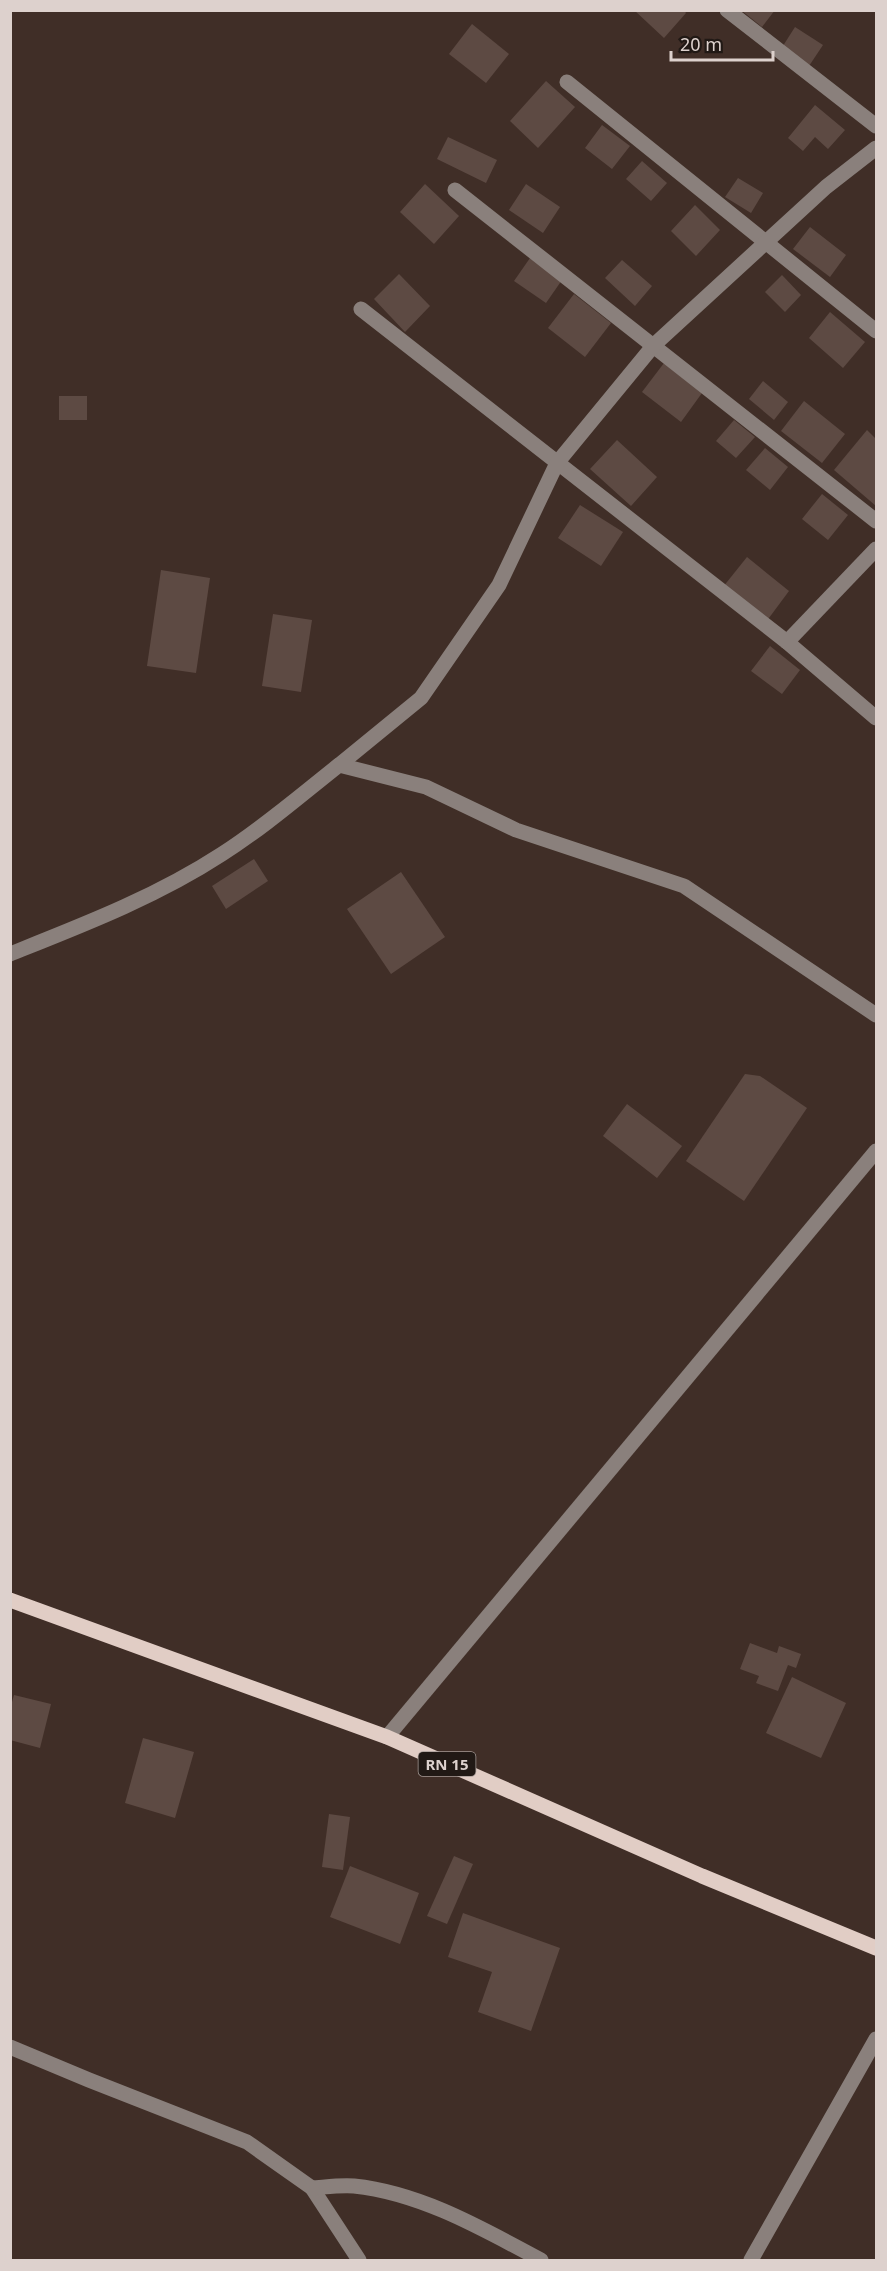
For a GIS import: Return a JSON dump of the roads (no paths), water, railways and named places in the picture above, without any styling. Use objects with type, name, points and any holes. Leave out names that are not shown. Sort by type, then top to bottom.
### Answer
[{"type":"main road","name":"RN 15","points":[[10,1600],[387,1737],[691,1871],[876,1948]]},
{"type":"street","points":[[727,10],[876,126]]},
{"type":"street","points":[[567,82],[876,331]]},
{"type":"street","points":[[10,954],[91,922],[159,891],[223,853],[339,765],[421,698],[499,585],[557,463],[654,345],[764,242],[826,187],[876,148]]},
{"type":"street","points":[[455,190],[876,520]]},
{"type":"street","points":[[361,309],[787,642],[876,718]]},
{"type":"street","points":[[787,642],[876,549]]},
{"type":"street","points":[[339,765],[426,787],[516,830],[684,886],[876,1015]]},
{"type":"street","points":[[387,1737],[876,1151]]},
{"type":"street","points":[[751,2260],[876,2039]]},
{"type":"street","points":[[10,2047],[247,2142],[312,2188],[359,2260]]},
{"type":"street","points":[[312,2188],[353,2186],[409,2198],[475,2226],[541,2260]]}]
